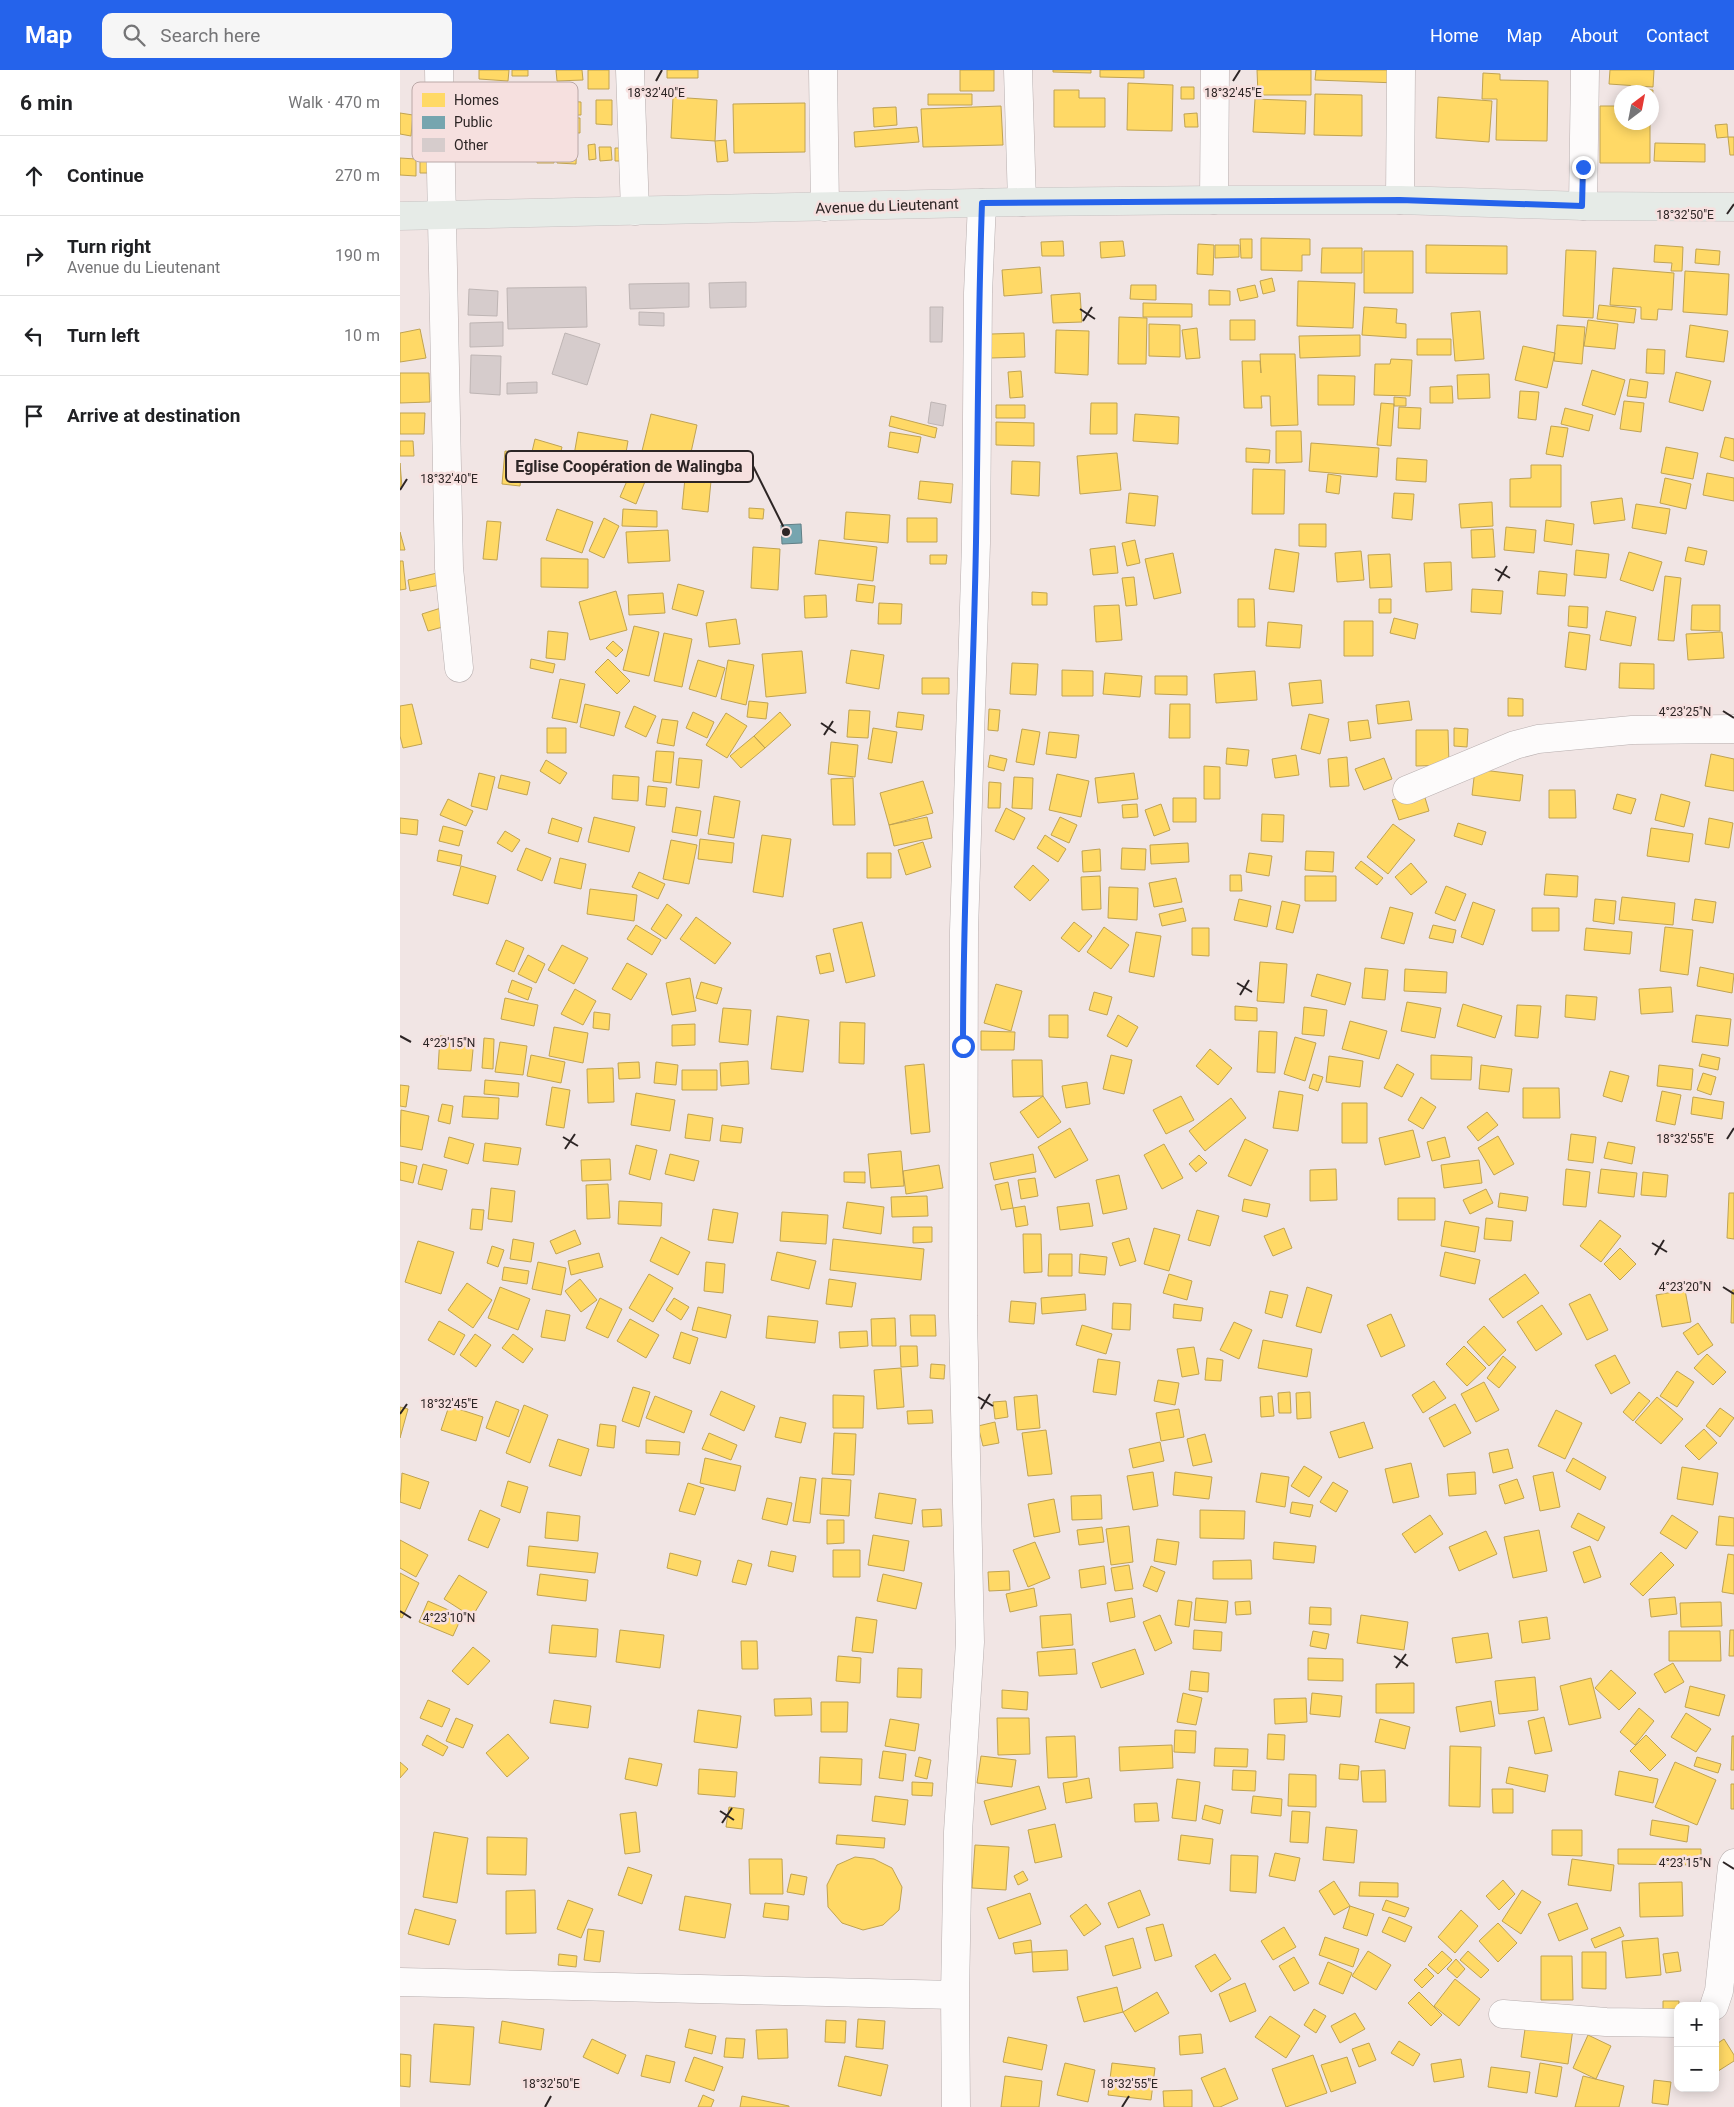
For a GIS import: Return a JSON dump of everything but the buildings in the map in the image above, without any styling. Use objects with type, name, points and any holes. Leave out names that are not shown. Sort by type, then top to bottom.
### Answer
[{"type":"main road","name":"Avenue du Lieutenant","points":[[400,216],[443,213],[1214,200],[1400,200],[1582,206],[1734,208]]},
{"type":"street","points":[[630,70],[634,211]]},
{"type":"street","points":[[823,70],[825,207]]},
{"type":"street","points":[[1018,70],[1022,202]]},
{"type":"street","points":[[1214,200],[1215,70]]},
{"type":"street","points":[[1400,200],[1401,70]]},
{"type":"street","points":[[1582,206],[1585,70]]},
{"type":"street","points":[[442,162],[449,568],[459,668]]},
{"type":"street","points":[[956,2107],[955,1995],[958,1832],[970,1642],[962,1316],[964,940],[976,543],[978,293],[982,203]]},
{"type":"street","points":[[1407,790],[1515,745],[1538,739],[1632,730],[1734,729]]},
{"type":"street","points":[[1715,2002],[1719,1991],[1732,1867],[1734,1863]]},
{"type":"street","points":[[400,1982],[955,1995]]},
{"type":"street","points":[[1503,2014],[1606,2022],[1674,2023]]},
{"type":"place","name":"Eglise Coopération de Walingba","points":[[786,532]]},
{"type":"route","points":[[963,1046],[964,931],[976,543],[978,293],[982,203],[1400,200],[1582,206],[1583,167]]}]
